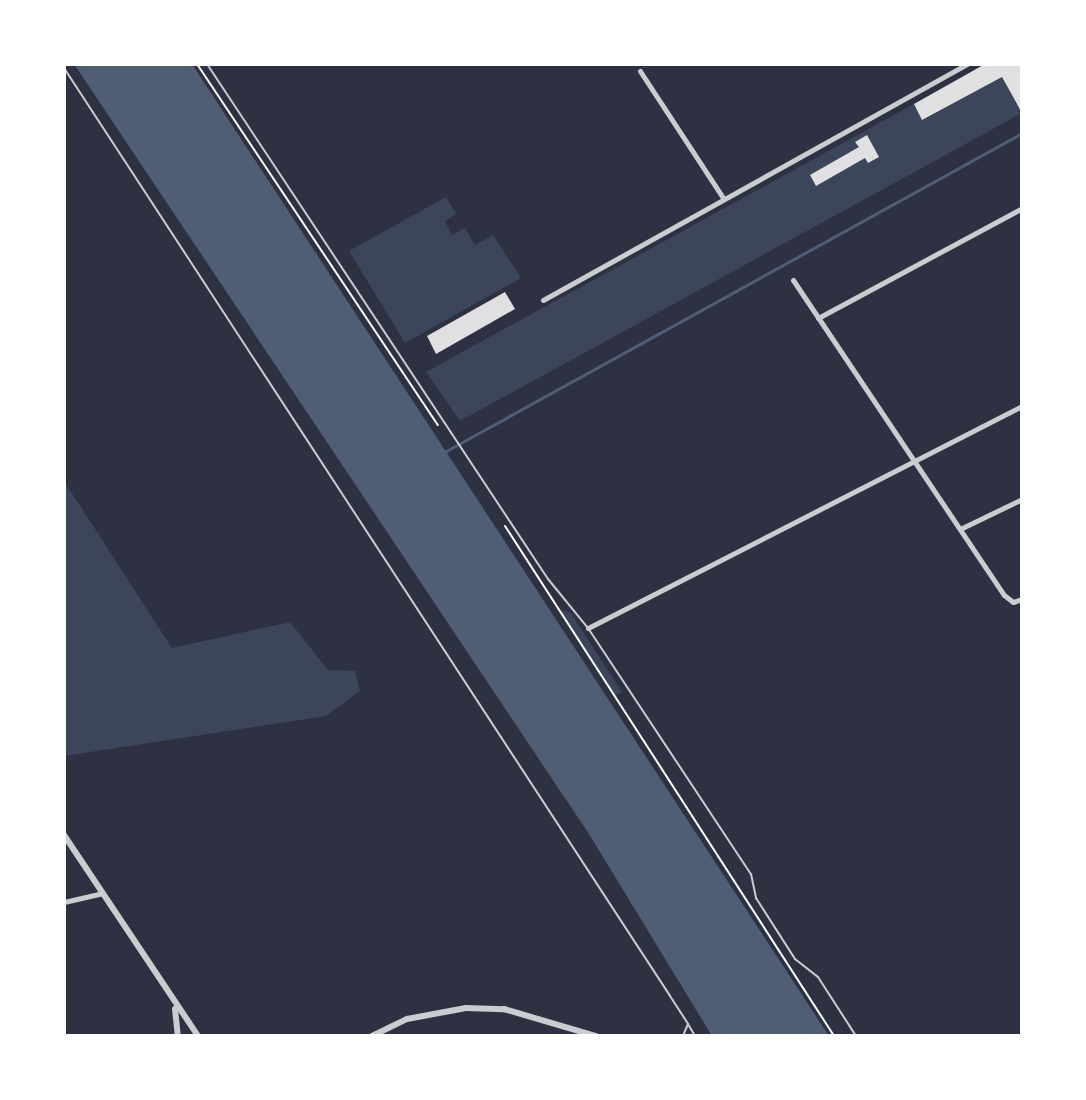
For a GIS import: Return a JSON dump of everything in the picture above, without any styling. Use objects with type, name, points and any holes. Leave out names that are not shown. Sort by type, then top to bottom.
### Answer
[{"type":"street","points":[[543,300],[967,64]]},
{"type":"street","points":[[640,71],[723,198]]},
{"type":"street","points":[[818,318],[1022,208]]},
{"type":"street","points":[[793,280],[960,529],[1013,602],[1022,599]]},
{"type":"street","points":[[588,628],[1022,406]]},
{"type":"street","points":[[960,529],[1022,499]]},
{"type":"street","points":[[1022,756],[1022,769]]},
{"type":"street","points":[[64,835],[174,1005],[198,1036]]},
{"type":"street","points":[[64,902],[102,893]]},
{"type":"street","points":[[174,1005],[178,1036]]},
{"type":"street","points":[[372,1036],[427,1014],[485,1008],[596,1036]]},
{"type":"lane","points":[[207,64],[548,579],[588,628],[751,874],[756,898],[795,959],[818,977],[856,1036]]},
{"type":"lane","points":[[64,68],[695,1036]]},
{"type":"lane","points":[[683,1036],[688,1024]]},
{"type":"path","points":[[197,64],[394,362],[446,431]]},
{"type":"path","points":[[501,521],[834,1036]]},
{"type":"shaded area","points":[[74,64],[192,64],[829,1036],[712,1036],[589,834]]},
{"type":"shaded area","points":[[1002,77],[1022,113],[460,421],[426,372],[914,104],[923,120]]},
{"type":"shaded area","points":[[446,197],[456,214],[445,221],[452,235],[465,228],[475,245],[493,235],[521,278],[405,343],[349,251]]},
{"type":"shaded area","points":[[64,481],[172,648],[290,622],[328,670],[355,671],[360,691],[326,716],[64,756]]},
{"type":"shaded area","points":[[559,610],[570,612],[622,692],[614,696]]},
{"type":"building","points":[[985,64],[1022,64],[1022,113],[1002,77],[922,120],[914,104]]},
{"type":"building","points":[[867,135],[879,157],[868,163],[865,158],[816,186],[810,175],[859,147],[855,142]]},
{"type":"building","points":[[505,292],[515,309],[436,354],[427,336]]},
{"type":"waterway","points":[[446,451],[1022,133]]}]
